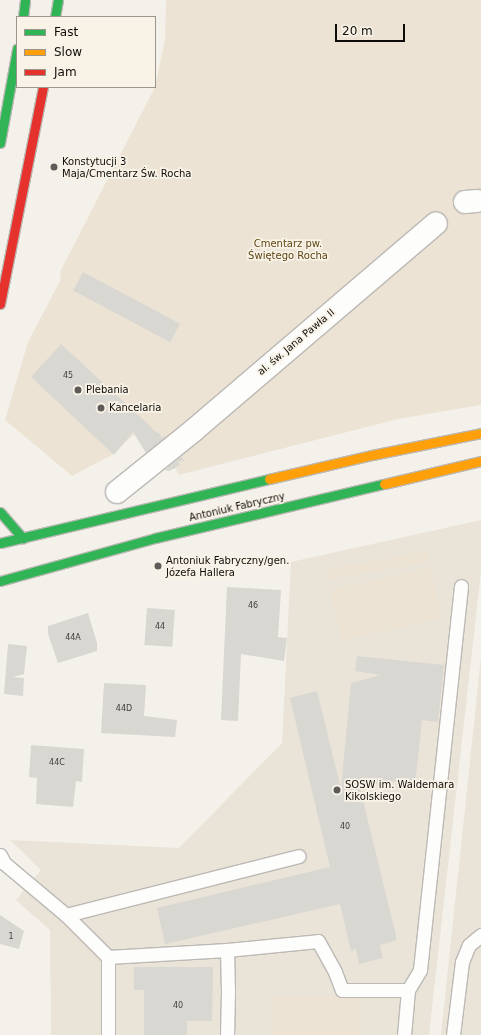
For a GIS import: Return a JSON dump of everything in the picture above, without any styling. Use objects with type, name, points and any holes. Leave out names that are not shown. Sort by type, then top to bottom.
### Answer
[{"type":"main road","points":[[23,16],[25,0]]},
{"type":"main road","points":[[56,16],[58,0]]},
{"type":"main road","points":[[0,143],[16,55]]},
{"type":"main road","points":[[0,304],[43,88]]},
{"type":"main road","name":"Antoniuk Fabryczny","points":[[0,544],[89,525],[372,456],[481,433]]},
{"type":"main road","name":"Antoniuk Fabryczny","points":[[0,581],[95,550],[481,461]]},
{"type":"main road","points":[[0,512],[23,538]]},
{"type":"street","name":"al. św. Jana Pawła II","points":[[117,492],[156,461],[436,223]]},
{"type":"lane","points":[[404,1035],[408,990],[420,970],[461,586]]},
{"type":"lane","points":[[0,855],[4,862],[66,915],[108,957],[108,1035]]},
{"type":"lane","points":[[66,915],[299,856]]},
{"type":"lane","points":[[453,1035],[462,962],[469,945],[481,935]]},
{"type":"lane","points":[[108,957],[227,950],[318,941],[335,972],[342,990],[408,990]]},
{"type":"lane","points":[[227,950],[227,1035]]},
{"type":"shaded area","points":[[481,520],[481,571],[429,1035],[51,1035],[50,930],[16,900],[41,870],[10,840],[179,848],[282,743],[291,562]]},
{"type":"shaded area","points":[[481,657],[481,1035],[441,1035]]},
{"type":"green space","name":"Cmentarz pw. Świętego Rocha","points":[[166,0],[481,0],[481,405],[398,419],[179,475],[176,469],[170,469],[166,465],[137,432],[110,456],[72,476],[5,420],[28,342],[60,281],[61,270],[154,88],[156,88],[165,40]]},
{"type":"green space","points":[[428,551],[430,562],[328,580],[327,569]]},
{"type":"green space","points":[[431,568],[442,619],[341,640],[330,589]]},
{"type":"green space","points":[[271,996],[361,996],[361,1035],[271,1035]]},
{"type":"building","points":[[83,272],[180,324],[170,342],[73,291]]},
{"type":"building","name":"Plebania","points":[[61,344],[153,430],[160,434],[162,439],[163,436],[165,438],[146,453],[133,432],[114,455],[31,377]]},
{"type":"building","points":[[181,457],[185,461],[178,461],[180,465],[169,471],[165,470]]},
{"type":"building","points":[[227,587],[281,590],[278,637],[287,638],[284,661],[241,654],[238,721],[221,720]]},
{"type":"building","points":[[147,608],[175,610],[172,647],[144,645]]},
{"type":"building","points":[[88,613],[97,643],[97,651],[58,663],[48,634],[48,626]]},
{"type":"building","points":[[8,644],[27,646],[24,674],[13,677],[24,678],[23,696],[4,694]]},
{"type":"building","points":[[357,656],[444,665],[438,722],[422,720],[415,785],[389,781],[360,788],[397,940],[380,945],[383,958],[359,964],[356,949],[351,951],[340,904],[165,944],[157,908],[330,867],[290,698],[317,691],[341,789],[351,683],[381,675],[355,671]]},
{"type":"building","points":[[104,683],[146,685],[144,716],[177,720],[175,737],[101,733]]},
{"type":"building","points":[[31,745],[84,749],[82,782],[76,781],[73,807],[36,804],[37,778],[29,777]]},
{"type":"building","points":[[0,915],[24,931],[19,949],[0,944]]},
{"type":"building","points":[[134,967],[213,967],[212,1021],[187,1021],[187,1035],[144,1035],[144,990],[134,990]]},
{"type":"traffic: fast","points":[[23,16],[25,0]]},
{"type":"traffic: fast","points":[[55,16],[58,0]]},
{"type":"traffic: fast","points":[[0,143],[16,55]]},
{"type":"traffic: fast","points":[[0,543],[269,479]]},
{"type":"traffic: fast","points":[[0,581],[155,538],[384,484]]},
{"type":"traffic: fast","points":[[0,512],[23,538]]},
{"type":"traffic: slow","points":[[269,479],[372,455],[481,433]]},
{"type":"traffic: slow","points":[[384,484],[481,461]]},
{"type":"traffic: jam","points":[[0,304],[43,88]]},
{"type":"place","name":"Konstytucji 3 Maja/Cmentarz Św. Rocha","points":[[54,167]]},
{"type":"place","name":"Plebania","points":[[78,390]]},
{"type":"place","name":"Kancelaria","points":[[101,408]]},
{"type":"place","name":"Antoniuk Fabryczny/gen. Józefa Hallera","points":[[158,566]]},
{"type":"place","name":"SOSW im. Waldemara Kikolskiego","points":[[337,790]]}]
